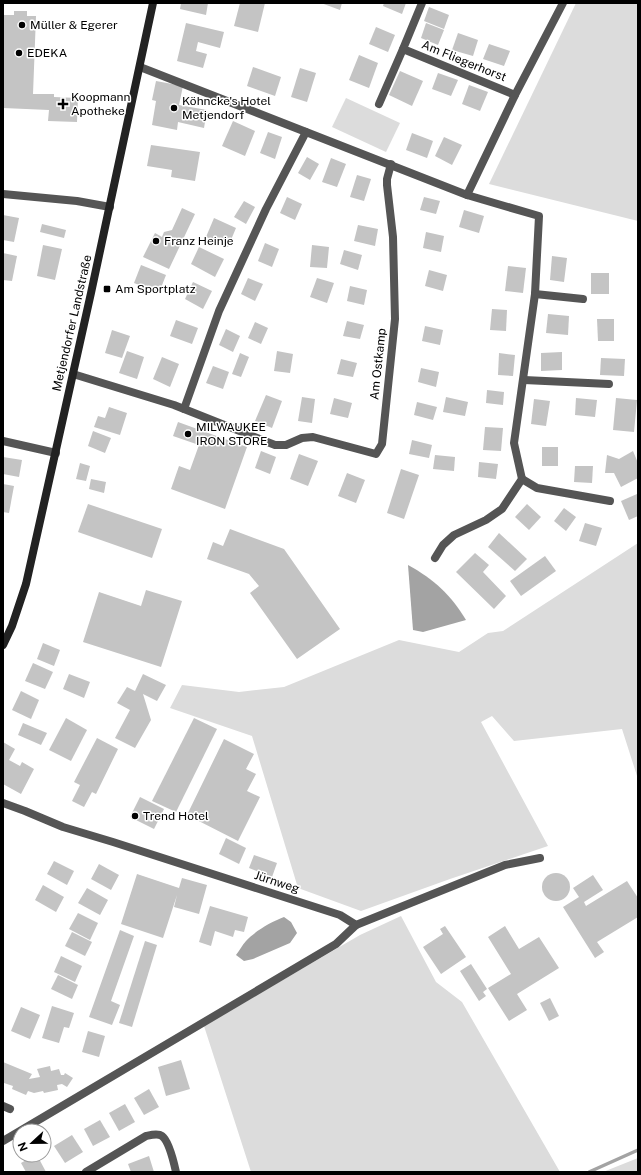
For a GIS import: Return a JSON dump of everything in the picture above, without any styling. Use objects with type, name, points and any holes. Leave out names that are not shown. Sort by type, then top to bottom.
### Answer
[{"type":"main road","name":"Metjendorfer Landstraße","points":[[3,645],[12,626],[26,584],[110,207],[153,3]]},
{"type":"street","name":"Am Fliegerhorst","points":[[379,104],[422,3]]},
{"type":"street","name":"Am Fliegerhorst","points":[[467,195],[515,95],[562,3]]},
{"type":"street","name":"Am Fliegerhorst","points":[[403,49],[515,95]]},
{"type":"street","points":[[140,67],[467,195],[539,216],[535,294],[514,443],[522,479],[502,509],[486,520],[454,536],[444,545],[435,558]]},
{"type":"street","points":[[184,409],[219,311],[266,210],[306,132]]},
{"type":"street","name":"Am Ostkamp","points":[[73,374],[184,409],[275,445],[286,445],[302,438],[313,438],[376,454],[382,444],[395,319],[394,237],[386,179],[391,164]]},
{"type":"street","points":[[3,194],[77,201],[110,207]]},
{"type":"street","points":[[535,294],[582,299]]},
{"type":"street","points":[[524,380],[609,384]]},
{"type":"street","points":[[3,441],[56,453]]},
{"type":"street","points":[[522,479],[537,488],[610,501]]},
{"type":"street","name":"Jürnweg","points":[[3,803],[63,827],[340,915],[356,925]]},
{"type":"street","points":[[3,1141],[336,944],[356,925],[505,865],[540,858]]},
{"type":"street","points":[[86,1172],[146,1136],[155,1134],[161,1135],[167,1142],[176,1172]]},
{"type":"shaded area","points":[[576,3],[638,3],[638,221],[489,184]]},
{"type":"shaded area","points":[[346,98],[400,123],[386,152],[332,127]]},
{"type":"shaded area","points":[[638,543],[638,779],[622,729],[514,741],[492,716],[481,722],[548,846],[361,911],[298,888],[252,736],[170,708],[182,685],[239,692],[284,687],[399,640],[459,652],[488,633],[503,631]]},
{"type":"shaded area","points":[[408,565],[426,576],[441,588],[448,595],[466,620],[423,632],[413,630]]},
{"type":"shaded area","points":[[401,916],[436,982],[462,1002],[560,1172],[251,1172],[204,1026],[360,935]]},
{"type":"shaded area","points":[[284,917],[291,922],[297,933],[290,943],[253,959],[244,961],[236,955],[250,937],[269,924]]},
{"type":"shaded area","points":[[638,1158],[638,1172],[603,1172]]},
{"type":"building","points":[[181,3],[208,3],[206,15],[180,9]]},
{"type":"building","points":[[240,3],[265,3],[258,32],[234,26]]},
{"type":"building","points":[[321,3],[342,3],[340,10]]},
{"type":"building","points":[[384,3],[406,3],[402,14],[383,6]]},
{"type":"building","points":[[429,7],[449,15],[444,29],[424,21]]},
{"type":"building","name":"EDEKA","points":[[14,11],[27,11],[27,16],[36,16],[33,94],[54,94],[54,97],[78,98],[77,122],[48,121],[49,110],[3,108],[3,15],[14,15]]},
{"type":"building","points":[[186,23],[224,32],[220,48],[198,42],[196,51],[207,54],[203,68],[177,61]]},
{"type":"building","points":[[426,23],[444,30],[438,45],[421,38]]},
{"type":"building","points":[[376,27],[395,35],[388,52],[369,44]]},
{"type":"building","points":[[458,33],[478,40],[473,56],[452,50]]},
{"type":"building","points":[[489,44],[510,51],[504,66],[483,59]]},
{"type":"building","points":[[359,55],[378,63],[369,88],[349,80]]},
{"type":"building","points":[[253,67],[281,77],[275,96],[247,86]]},
{"type":"building","points":[[300,68],[316,73],[307,102],[291,97]]},
{"type":"building","points":[[400,71],[423,81],[412,106],[389,95]]},
{"type":"building","points":[[438,73],[458,80],[451,96],[432,89]]},
{"type":"building","name":"Köhncke's Hotel Metjendorf","points":[[156,81],[183,86],[179,105],[207,110],[204,128],[178,122],[177,130],[152,125],[156,101],[152,100]]},
{"type":"building","points":[[469,85],[488,92],[480,111],[462,104]]},
{"type":"building","points":[[233,121],[255,131],[245,156],[222,146]]},
{"type":"building","points":[[268,132],[282,137],[275,159],[260,153]]},
{"type":"building","points":[[412,133],[433,141],[427,158],[406,150]]},
{"type":"building","points":[[444,137],[462,145],[452,165],[435,156]]},
{"type":"building","points":[[151,145],[200,152],[195,181],[171,177],[172,170],[147,166]]},
{"type":"building","points":[[307,157],[319,164],[310,180],[298,173]]},
{"type":"building","points":[[331,158],[346,164],[337,187],[322,182]]},
{"type":"building","points":[[357,175],[371,179],[364,201],[350,197]]},
{"type":"building","points":[[287,197],[302,204],[295,220],[280,213]]},
{"type":"building","points":[[424,197],[440,201],[436,214],[420,210]]},
{"type":"building","points":[[244,201],[255,207],[246,224],[234,217]]},
{"type":"building","points":[[182,208],[195,214],[169,269],[143,257],[155,233],[162,237],[164,232],[172,230]]},
{"type":"building","points":[[464,210],[484,216],[479,233],[459,227]]},
{"type":"building","points":[[3,215],[19,218],[14,242],[3,240]]},
{"type":"building","points":[[214,218],[236,228],[228,247],[206,237]]},
{"type":"building","points":[[42,224],[66,230],[64,238],[40,232]]},
{"type":"building","points":[[358,225],[378,229],[375,246],[354,241]]},
{"type":"building","points":[[426,232],[444,236],[441,252],[423,248]]},
{"type":"building","points":[[265,243],[279,249],[272,267],[258,261]]},
{"type":"building","points":[[43,245],[62,249],[55,280],[37,276]]},
{"type":"building","points":[[312,245],[329,247],[327,268],[310,267]]},
{"type":"building","points":[[199,247],[224,259],[215,277],[191,264]]},
{"type":"building","points":[[344,250],[362,255],[358,270],[340,264]]},
{"type":"building","points":[[3,253],[17,256],[12,281],[3,280]]},
{"type":"building","points":[[552,256],[567,258],[564,282],[550,280]]},
{"type":"building","points":[[141,265],[166,275],[159,293],[134,283]]},
{"type":"building","points":[[508,266],[526,268],[523,293],[505,291]]},
{"type":"building","points":[[429,270],[447,275],[443,291],[425,286]]},
{"type":"building","points":[[591,273],[609,273],[609,294],[591,294]]},
{"type":"building","points":[[248,278],[263,284],[255,301],[241,294]]},
{"type":"building","points":[[317,278],[334,283],[327,303],[310,297]]},
{"type":"building","points":[[193,282],[212,291],[203,309],[185,299]]},
{"type":"building","points":[[350,286],[367,290],[364,305],[347,301]]},
{"type":"building","points":[[492,309],[507,310],[506,331],[490,330]]},
{"type":"building","points":[[548,314],[569,316],[568,335],[546,333]]},
{"type":"building","points":[[597,319],[614,319],[614,341],[598,341]]},
{"type":"building","points":[[176,320],[198,328],[192,344],[170,336]]},
{"type":"building","points":[[347,321],[364,325],[360,339],[343,336]]},
{"type":"building","points":[[255,322],[268,328],[261,344],[248,338]]},
{"type":"building","points":[[425,326],[443,330],[440,345],[422,341]]},
{"type":"building","points":[[226,329],[240,336],[233,352],[219,345]]},
{"type":"building","points":[[112,330],[130,336],[122,358],[105,353]]},
{"type":"building","points":[[127,351],[144,357],[137,379],[119,373]]},
{"type":"building","points":[[277,351],[293,354],[290,373],[274,371]]},
{"type":"building","points":[[562,352],[562,370],[541,371],[541,353]]},
{"type":"building","points":[[240,353],[249,357],[241,377],[232,374]]},
{"type":"building","points":[[499,353],[515,355],[513,376],[498,375]]},
{"type":"building","points":[[162,357],[179,364],[170,387],[153,379]]},
{"type":"building","points":[[601,358],[625,359],[624,376],[600,375]]},
{"type":"building","points":[[341,359],[357,363],[353,377],[337,374]]},
{"type":"building","points":[[213,366],[229,372],[223,389],[206,383]]},
{"type":"building","points":[[421,368],[439,372],[436,387],[418,382]]},
{"type":"building","points":[[487,390],[504,392],[503,405],[486,403]]},
{"type":"building","points":[[266,395],[282,401],[272,428],[255,421]]},
{"type":"building","points":[[302,397],[315,399],[312,423],[298,421]]},
{"type":"building","points":[[446,397],[468,402],[465,416],[443,412]]},
{"type":"building","points":[[334,398],[352,403],[348,418],[330,414]]},
{"type":"building","points":[[576,398],[597,400],[595,417],[575,415]]},
{"type":"building","points":[[616,398],[637,400],[634,432],[613,430]]},
{"type":"building","points":[[534,399],[550,401],[546,426],[531,424]]},
{"type":"building","points":[[417,402],[437,407],[433,420],[414,415]]},
{"type":"building","points":[[109,407],[127,413],[120,435],[94,427],[98,416],[105,418]]},
{"type":"building","points":[[178,422],[247,447],[225,509],[171,489],[179,466],[190,470],[199,445],[173,436]]},
{"type":"building","points":[[485,427],[503,428],[501,451],[483,450]]},
{"type":"building","points":[[93,431],[111,438],[105,453],[88,446]]},
{"type":"building","points":[[412,440],[432,445],[429,458],[409,454]]},
{"type":"building","points":[[542,447],[558,447],[558,466],[542,466]]},
{"type":"building","points":[[261,451],[276,457],[270,474],[255,468]]},
{"type":"building","points":[[633,451],[638,463],[638,478],[621,487],[614,473],[605,473],[607,455],[619,459]]},
{"type":"building","points":[[299,454],[318,461],[308,486],[290,479]]},
{"type":"building","points":[[435,455],[455,457],[454,471],[433,469]]},
{"type":"building","points":[[3,457],[22,460],[19,477],[3,474]]},
{"type":"building","points":[[479,462],[498,464],[496,479],[478,477]]},
{"type":"building","points":[[80,463],[90,466],[86,481],[76,479]]},
{"type":"building","points":[[575,466],[593,466],[592,483],[574,482]]},
{"type":"building","points":[[401,469],[419,475],[404,519],[387,513]]},
{"type":"building","points":[[347,473],[365,480],[356,503],[338,496]]},
{"type":"building","points":[[91,479],[106,482],[104,493],[89,489]]},
{"type":"building","points":[[3,484],[14,486],[9,513],[3,512]]},
{"type":"building","points":[[637,494],[638,516],[629,520],[621,501]]},
{"type":"building","points":[[88,504],[162,529],[152,558],[78,532]]},
{"type":"building","points":[[527,504],[541,517],[529,530],[515,517]]},
{"type":"building","points":[[564,508],[576,517],[566,531],[554,521]]},
{"type":"building","points":[[585,523],[602,528],[596,546],[579,541]]},
{"type":"building","points":[[230,529],[284,549],[340,629],[297,659],[250,593],[259,586],[249,574],[207,559],[213,542],[223,546]]},
{"type":"building","points":[[499,533],[527,559],[515,571],[488,547]]},
{"type":"building","points":[[475,553],[489,565],[483,572],[506,596],[494,609],[456,572]]},
{"type":"building","points":[[545,556],[556,571],[521,596],[510,581]]},
{"type":"building","points":[[146,590],[182,601],[161,667],[83,642],[99,592],[141,606]]},
{"type":"building","points":[[43,643],[60,650],[54,666],[37,659]]},
{"type":"building","points":[[33,663],[53,672],[45,689],[25,681]]},
{"type":"building","points":[[69,674],[90,682],[84,698],[63,689]]},
{"type":"building","points":[[143,674],[166,685],[157,701],[143,694],[151,720],[135,748],[115,738],[130,710],[117,703],[127,687],[135,691]]},
{"type":"building","points":[[21,691],[39,700],[31,719],[12,710]]},
{"type":"building","points":[[66,718],[87,730],[71,761],[49,750]]},
{"type":"building","points":[[194,718],[217,729],[176,812],[152,801]]},
{"type":"building","points":[[23,723],[47,733],[41,745],[18,735]]},
{"type":"building","points":[[97,738],[118,749],[96,794],[92,792],[84,807],[72,801],[80,785],[74,782]]},
{"type":"building","points":[[224,739],[254,754],[246,769],[256,774],[247,791],[260,797],[238,841],[187,815]]},
{"type":"building","points":[[3,742],[15,749],[9,760],[20,766],[22,762],[34,769],[21,794],[3,784]]},
{"type":"building","points":[[140,797],[164,809],[154,829],[130,817]]},
{"type":"building","points":[[226,838],[246,848],[239,864],[219,854]]},
{"type":"building","points":[[254,855],[277,863],[272,877],[249,868]]},
{"type":"building","points":[[54,861],[74,871],[67,885],[47,874]]},
{"type":"building","points":[[99,864],[119,875],[111,890],[91,879]]},
{"type":"building","points":[[556,873],[566,877],[570,887],[566,897],[556,901],[546,897],[542,887],[546,877]]},
{"type":"building","points":[[137,874],[179,888],[182,878],[207,885],[199,914],[174,907],[177,895],[163,938],[121,924]]},
{"type":"building","points":[[593,875],[603,890],[584,902],[586,906],[627,881],[638,898],[638,917],[597,942],[604,952],[595,958],[563,907],[579,897],[573,888]]},
{"type":"building","points":[[43,885],[64,897],[56,912],[35,900]]},
{"type":"building","points":[[87,888],[108,900],[100,915],[78,903]]},
{"type":"building","points":[[210,906],[248,917],[244,932],[235,930],[233,937],[215,931],[211,946],[199,942]]},
{"type":"building","points":[[78,913],[98,923],[90,940],[69,929]]},
{"type":"building","points":[[445,926],[466,957],[441,974],[423,947],[443,934],[440,929]]},
{"type":"building","points":[[505,926],[519,949],[539,937],[559,968],[517,994],[527,1010],[509,1021],[488,988],[511,974],[488,937]]},
{"type":"building","points":[[120,930],[134,936],[111,1001],[120,1005],[112,1025],[89,1017]]},
{"type":"building","points":[[72,932],[92,942],[85,956],[65,946]]},
{"type":"building","points":[[145,941],[157,945],[132,1027],[119,1023]]},
{"type":"building","points":[[61,956],[82,966],[75,982],[54,972]]},
{"type":"building","points":[[471,964],[487,989],[483,992],[486,996],[479,1001],[460,971]]},
{"type":"building","points":[[58,975],[78,985],[72,999],[51,989]]},
{"type":"building","points":[[550,998],[559,1016],[549,1021],[540,1003]]},
{"type":"building","points":[[52,1006],[74,1013],[69,1028],[64,1027],[59,1043],[42,1038]]},
{"type":"building","points":[[21,1007],[40,1015],[30,1039],[11,1031]]},
{"type":"building","points":[[88,1031],[105,1036],[99,1057],[82,1052]]},
{"type":"building","points":[[181,1060],[190,1089],[166,1096],[158,1067]]},
{"type":"building","points":[[3,1062],[32,1074],[29,1079],[40,1077],[37,1069],[50,1066],[51,1071],[59,1069],[61,1075],[64,1075],[65,1073],[73,1078],[67,1087],[62,1084],[57,1085],[58,1090],[44,1093],[43,1091],[34,1093],[28,1091],[26,1095],[12,1089],[13,1086],[4,1083],[3,1086]]},
{"type":"building","points":[[149,1089],[159,1107],[144,1115],[134,1098]]},
{"type":"building","points":[[125,1104],[135,1122],[119,1131],[109,1113]]},
{"type":"building","points":[[100,1120],[110,1137],[93,1146],[84,1129]]},
{"type":"building","points":[[72,1135],[83,1152],[65,1163],[54,1146]]},
{"type":"building","points":[[149,1156],[154,1172],[131,1172],[128,1164]]},
{"type":"building","points":[[21,1163],[41,1163],[46,1172],[26,1172]]},
{"type":"waterway","points":[[589,1172],[638,1150]]},
{"type":"place","name":"Müller & Egerer","points":[[22,25]]},
{"type":"place","name":"EDEKA","points":[[19,53]]},
{"type":"place","name":"Koopmann Apotheke","points":[[63,104]]},
{"type":"place","name":"Köhncke's Hotel Metjendorf","points":[[174,108]]},
{"type":"place","name":"Franz Heinje","points":[[156,241]]},
{"type":"place","name":"Am Sportplatz","points":[[107,289]]},
{"type":"place","name":"MILWAUKEE IRON STORE","points":[[188,434]]},
{"type":"place","name":"Trend Hotel","points":[[135,816]]}]
